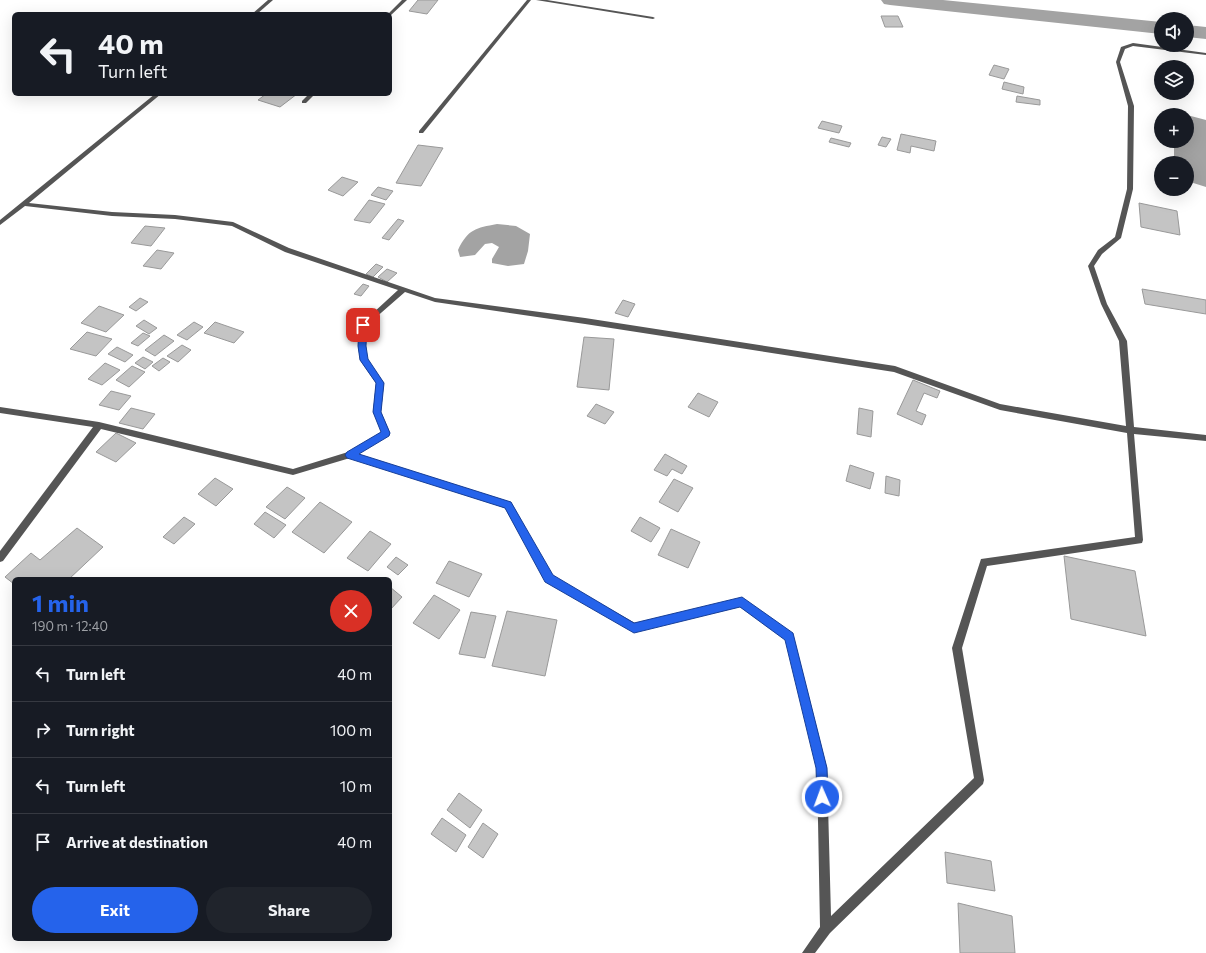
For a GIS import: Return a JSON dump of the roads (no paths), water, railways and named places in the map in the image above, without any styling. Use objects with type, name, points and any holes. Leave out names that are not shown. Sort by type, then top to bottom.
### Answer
[{"type":"street","points":[[256,12],[271,0]]},
{"type":"street","points":[[392,13],[405,0]]},
{"type":"street","points":[[421,132],[529,0]]},
{"type":"street","points":[[538,0],[653,18]]},
{"type":"street","points":[[808,953],[826,929],[979,780],[957,648],[984,562],[1139,540],[1123,341],[1104,304],[1091,266],[1100,252],[1118,238],[1130,189],[1131,106],[1118,62],[1123,48],[1132,44],[1206,54]]},
{"type":"street","points":[[0,223],[156,96]]},
{"type":"street","points":[[304,102],[310,96]]},
{"type":"street","points":[[25,204],[112,214],[175,217],[233,224],[287,250],[435,300],[585,321],[895,369],[1000,408],[1130,430],[1206,438]]},
{"type":"street","points":[[0,410],[99,425],[293,472],[350,455],[386,433],[377,412],[380,383],[364,360],[362,346],[363,325],[404,289]]},
{"type":"street","points":[[0,558],[99,425]]},
{"type":"street","points":[[350,455],[508,505],[549,578],[634,628],[742,602],[790,637],[822,768],[826,929]]},
{"type":"waterway","points":[[890,0],[1154,27]]},
{"type":"waterway","points":[[1194,32],[1206,33]]}]
